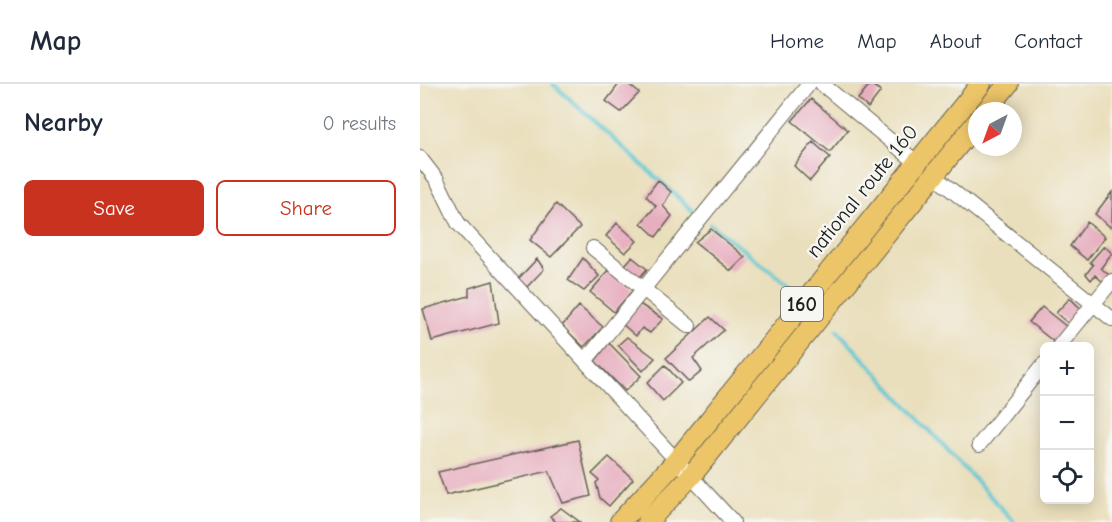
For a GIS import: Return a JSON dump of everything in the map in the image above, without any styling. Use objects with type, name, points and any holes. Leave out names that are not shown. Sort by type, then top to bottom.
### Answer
[{"type":"highway","name":"national route 160","points":[[620,522],[676,460],[981,84]]},
{"type":"highway","points":[[993,102],[1008,84]]},
{"type":"highway","name":"160","points":[[647,522],[691,476],[968,133]]},
{"type":"street","points":[[586,360],[809,84]]},
{"type":"street","points":[[822,84],[916,162]]},
{"type":"street","points":[[420,158],[437,180],[458,223],[733,522]]},
{"type":"street","points":[[934,176],[1112,319]]},
{"type":"street","points":[[593,248],[689,326]]},
{"type":"street","points":[[1062,342],[1112,282]]},
{"type":"street","points":[[979,445],[1040,369]]},
{"type":"building","points":[[619,84],[628,84],[639,93],[621,112],[606,101]]},
{"type":"building","points":[[870,84],[881,91],[868,108],[858,99]]},
{"type":"building","points":[[811,99],[848,130],[830,152],[792,121]]},
{"type":"building","points":[[813,142],[830,157],[810,181],[794,166]]},
{"type":"building","points":[[658,180],[671,192],[663,206],[672,216],[656,237],[641,223],[656,206],[646,196]]},
{"type":"building","points":[[1112,192],[1112,225],[1110,227],[1095,214]]},
{"type":"building","points":[[556,204],[580,227],[551,257],[530,240]]},
{"type":"building","points":[[1087,222],[1105,237],[1087,260],[1070,246]]},
{"type":"building","points":[[617,223],[637,241],[625,253],[606,236]]},
{"type":"building","points":[[711,229],[745,257],[731,271],[695,242]]},
{"type":"building","points":[[1104,246],[1112,253],[1101,268],[1109,275],[1103,282],[1095,275],[1091,280],[1086,274],[1093,265],[1090,262]]},
{"type":"building","points":[[632,257],[647,269],[639,278],[625,265]]},
{"type":"building","points":[[583,258],[599,276],[584,291],[568,280]]},
{"type":"building","points":[[537,259],[544,269],[527,287],[518,279]]},
{"type":"building","points":[[609,270],[633,290],[614,312],[590,292]]},
{"type":"building","points":[[493,281],[499,323],[432,341],[423,309],[469,296],[469,288]]},
{"type":"building","points":[[1070,298],[1082,310],[1069,324],[1056,313]]},
{"type":"building","points":[[638,303],[663,319],[650,333],[642,328],[636,336],[621,323]]},
{"type":"building","points":[[579,306],[603,327],[584,347],[562,326]]},
{"type":"building","points":[[1042,307],[1067,327],[1054,342],[1029,322]]},
{"type":"building","points":[[710,317],[724,330],[693,358],[702,371],[689,382],[666,358]]},
{"type":"building","points":[[627,337],[655,358],[643,371],[618,345]]},
{"type":"building","points":[[609,343],[641,376],[625,391],[595,361]]},
{"type":"building","points":[[665,365],[681,383],[663,401],[647,383]]},
{"type":"building","points":[[578,440],[591,496],[563,503],[549,471],[446,495],[438,472]]},
{"type":"building","points":[[609,457],[633,479],[609,506],[600,498],[596,483],[599,480],[592,474]]},
{"type":"building","points":[[561,508],[580,522],[556,522],[550,516]]},
{"type":"waterway","points":[[553,84],[693,211]]},
{"type":"waterway","points":[[710,224],[790,286]]},
{"type":"waterway","points":[[837,330],[1014,522]]}]
